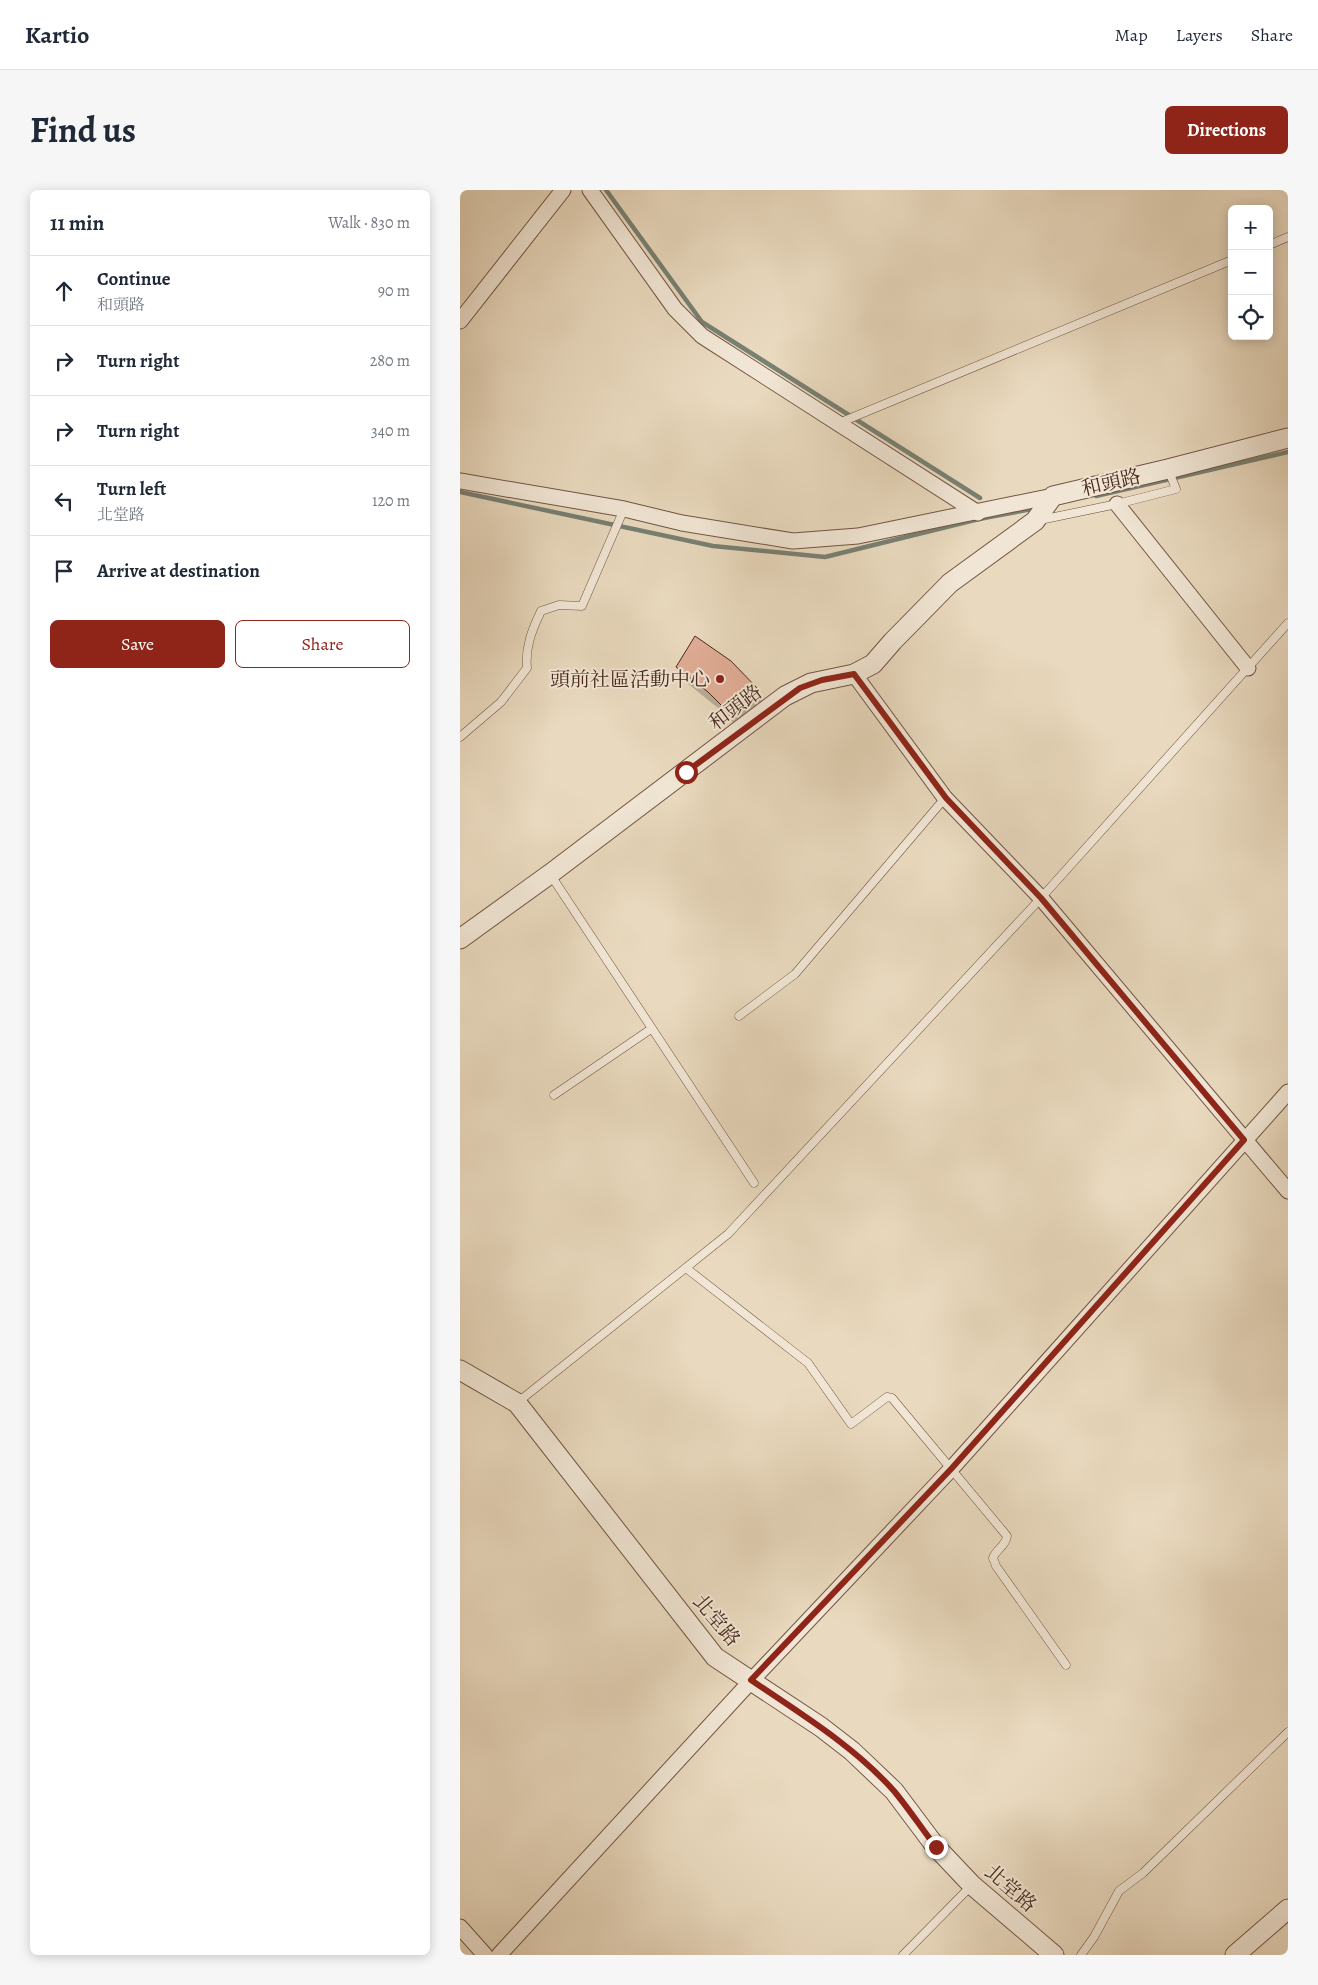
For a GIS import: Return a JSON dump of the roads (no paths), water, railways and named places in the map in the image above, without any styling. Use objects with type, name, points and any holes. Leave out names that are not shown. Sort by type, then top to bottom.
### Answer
[{"type":"street","points":[[460,321],[563,190]]},
{"type":"street","points":[[590,190],[675,309],[702,336],[978,513]]},
{"type":"street","name":"和頭路","points":[[460,939],[550,874],[785,696],[811,683],[854,674],[873,664],[950,583],[1035,521],[1053,496],[1288,438]]},
{"type":"street","points":[[460,481],[624,509],[682,523],[793,541],[858,536],[978,513],[1053,496]]},
{"type":"street","points":[[1117,504],[1248,668]]},
{"type":"street","points":[[854,674],[946,798],[1041,898],[1288,1191]]},
{"type":"street","points":[[499,1955],[751,1680],[952,1468],[1288,1092]]},
{"type":"street","name":"北堂路","points":[[460,1370],[517,1403],[715,1657],[820,1727],[852,1751],[894,1791],[936,1847],[972,1885],[1054,1955]]},
{"type":"street","points":[[1235,1955],[1288,1909]]},
{"type":"street","points":[[460,1927],[485,1955]]},
{"type":"lane","points":[[1273,243],[1288,237]]},
{"type":"lane","points":[[838,424],[1228,262]]},
{"type":"lane","name":"和頭路","points":[[1035,521],[1117,504],[1176,489],[1168,469]]},
{"type":"lane","points":[[460,737],[501,702],[527,668],[526,652],[533,628],[541,611],[559,605],[582,606],[624,509]]},
{"type":"lane","points":[[517,1403],[728,1234],[1041,898],[1288,623]]},
{"type":"lane","points":[[739,1016],[795,974],[946,798]]},
{"type":"lane","points":[[550,874],[754,1183]]},
{"type":"lane","points":[[554,1096],[651,1029]]},
{"type":"lane","points":[[686,1268],[808,1363],[851,1424],[887,1397],[892,1398],[1008,1536],[1004,1545],[995,1552],[992,1558],[1066,1665]]},
{"type":"lane","points":[[1081,1955],[1094,1937],[1119,1891],[1143,1873],[1288,1732]]},
{"type":"lane","points":[[903,1955],[972,1885]]},
{"type":"waterway","points":[[606,190],[702,322],[980,498]]},
{"type":"waterway","points":[[1096,496],[1288,452]]},
{"type":"waterway","points":[[460,492],[713,546],[825,557],[979,519],[1037,508]]},
{"type":"place","name":"頭前社區活動中心","points":[[720,679]]}]
